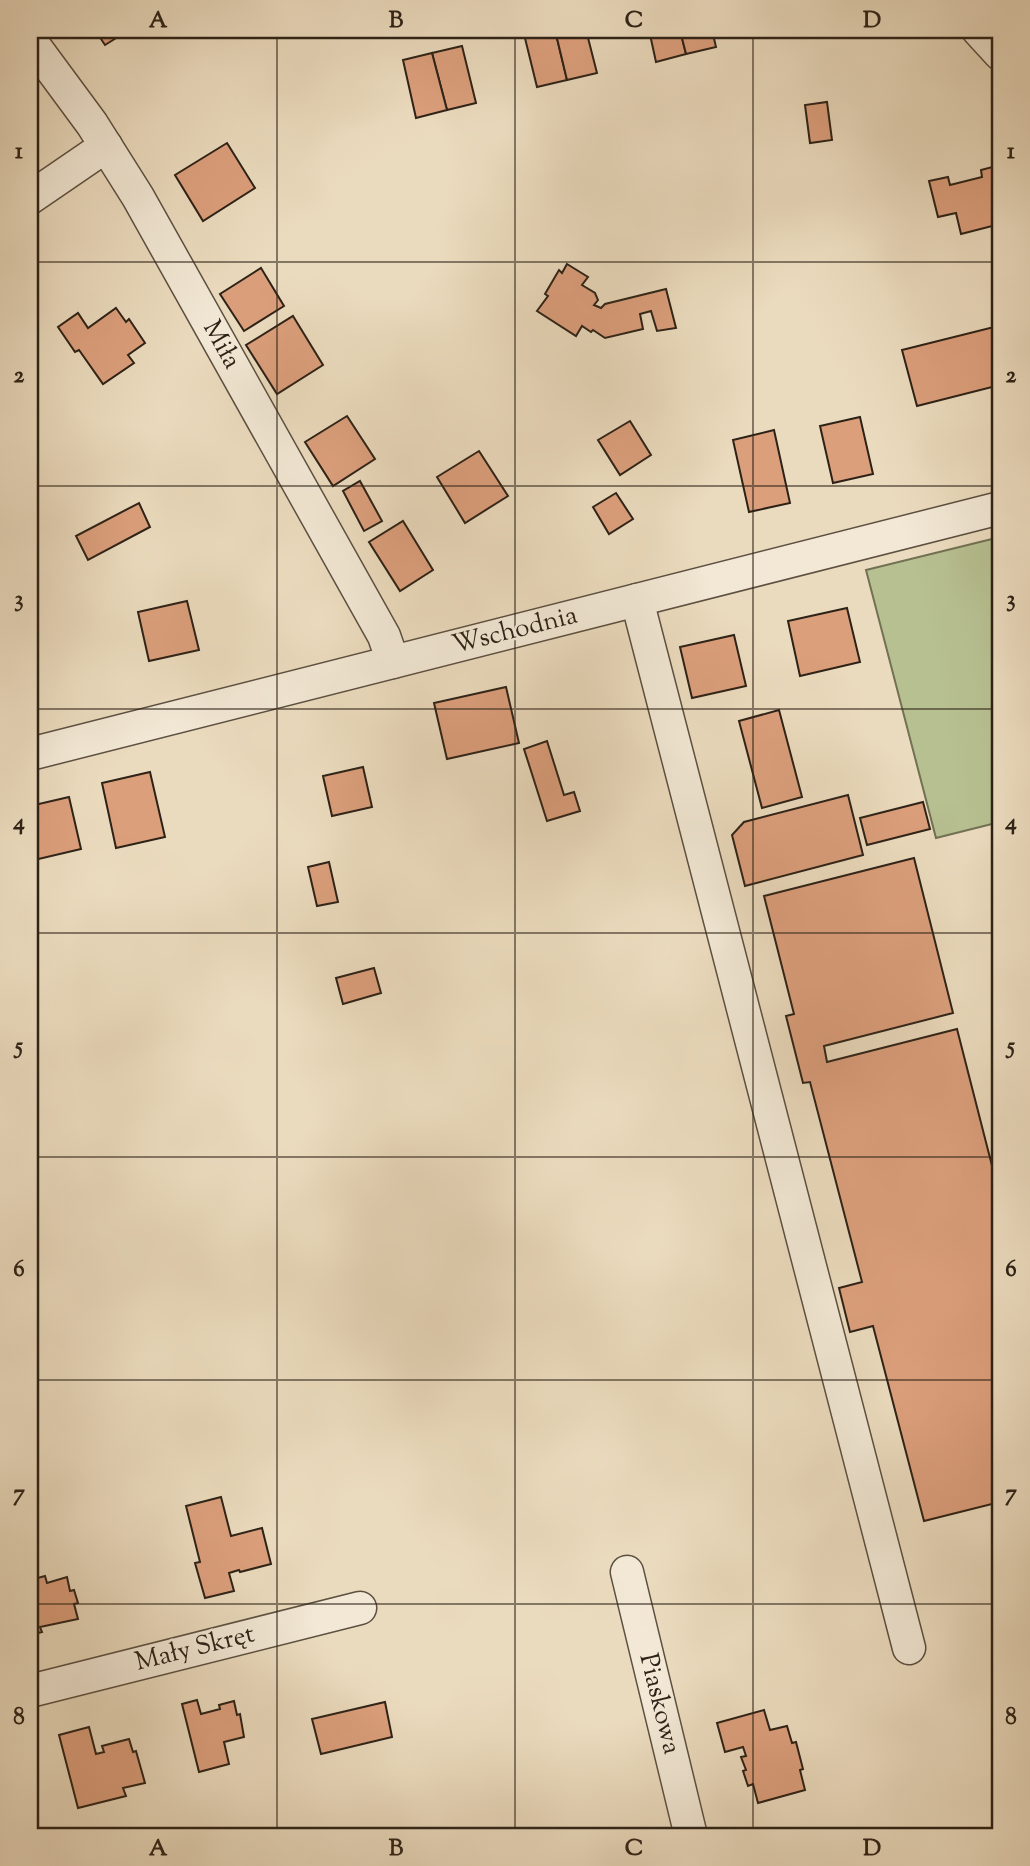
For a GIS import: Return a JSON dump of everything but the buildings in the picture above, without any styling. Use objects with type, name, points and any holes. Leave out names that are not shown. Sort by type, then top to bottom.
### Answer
[{"type":"street","points":[[978,30],[1000,54]]},
{"type":"street","name":"Miła","points":[[30,40],[106,146],[138,197],[384,636],[393,662]]},
{"type":"street","points":[[30,198],[106,146]]},
{"type":"street","name":"Wschodnia","points":[[32,752],[1000,508]]},
{"type":"street","points":[[637,600],[909,1648]]},
{"type":"street","name":"Piaskowa","points":[[627,1572],[691,1836]]},
{"type":"street","name":"Mały Skręt","points":[[30,1690],[360,1608]]},
{"type":"green space","points":[[1000,537],[1000,822],[936,838],[866,570]]}]
